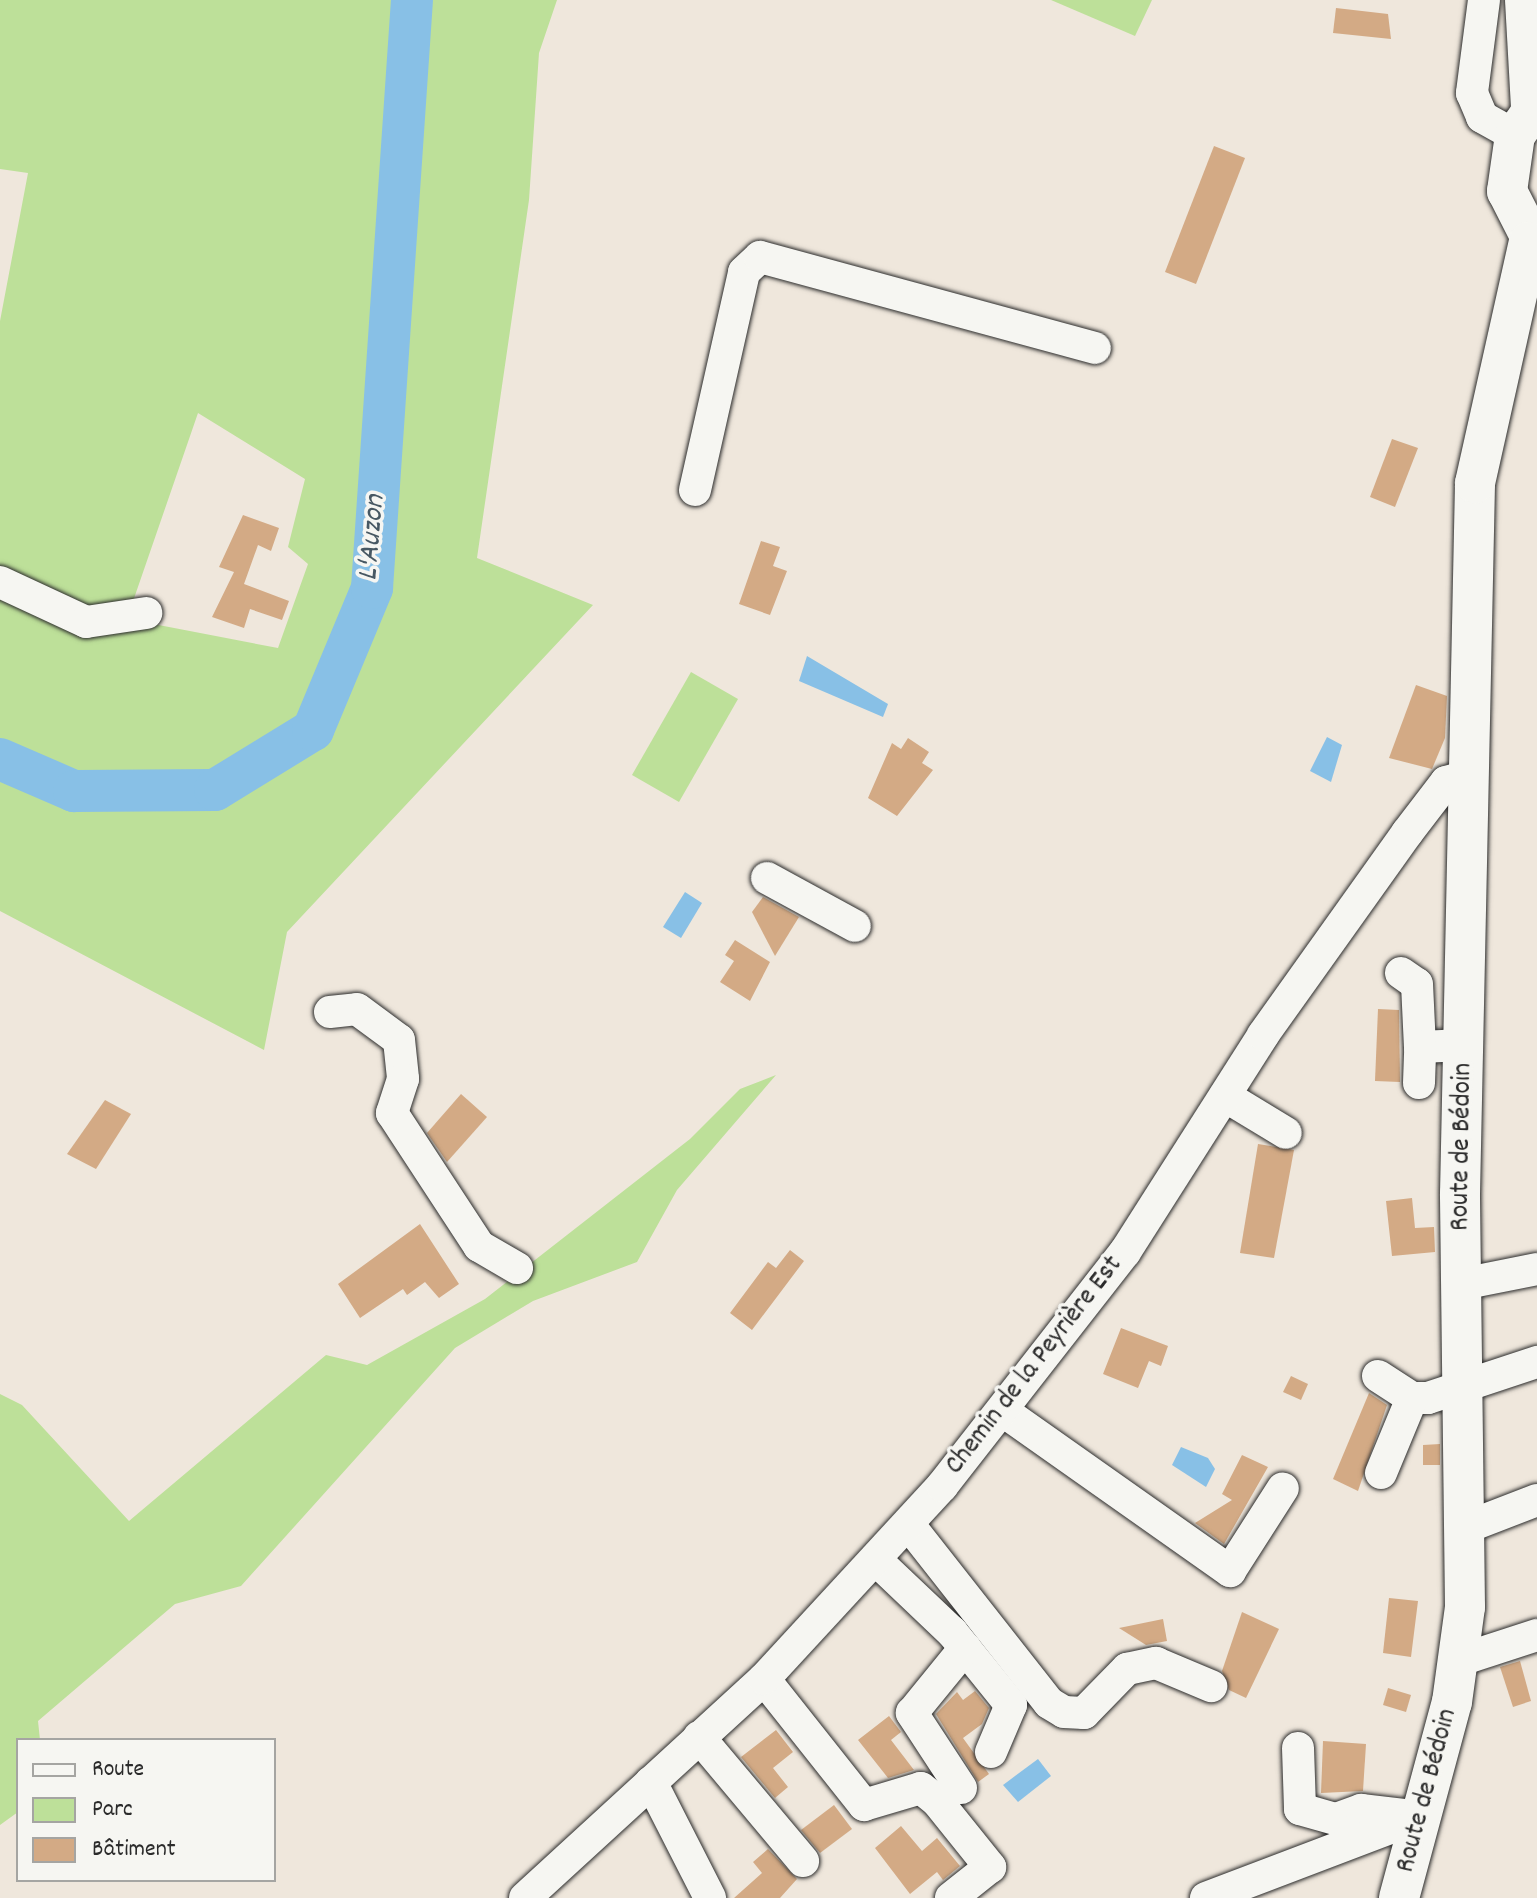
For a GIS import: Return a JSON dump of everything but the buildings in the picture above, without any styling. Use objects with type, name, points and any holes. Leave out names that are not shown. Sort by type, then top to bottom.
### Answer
[{"type":"main road","points":[[1525,0],[1528,116],[1507,191],[1533,246]]},
{"type":"main road","name":"Route de Bédoin","points":[[1399,1898],[1416,1815],[1460,1660],[1467,1527],[1462,1271],[1475,483],[1491,390],[1533,246]]},
{"type":"main road","points":[[1491,390],[1537,316]]},
{"type":"street","points":[[1484,0],[1472,93],[1482,117],[1528,116]]},
{"type":"street","points":[[695,490],[744,272],[760,257],[1095,348]]},
{"type":"street","points":[[0,582],[86,622],[146,613]]},
{"type":"street","name":"Chemin de la Peyrière Est","points":[[525,1898],[764,1679],[909,1525],[1003,1411],[1125,1252],[1225,1096],[1435,796],[1446,782],[1469,776]]},
{"type":"street","points":[[767,878],[855,926]]},
{"type":"street","points":[[1401,973],[1417,984],[1419,1083]]},
{"type":"street","points":[[330,1012],[357,1009],[399,1040],[403,1079],[392,1113],[479,1246],[517,1268]]},
{"type":"street","points":[[1420,1047],[1464,1045]]},
{"type":"street","points":[[1225,1096],[1286,1133]]},
{"type":"street","points":[[1462,1271],[1537,1251]]},
{"type":"street","points":[[1462,1271],[1537,1269]]},
{"type":"street","points":[[1378,1376],[1412,1398],[1464,1389],[1537,1362]]},
{"type":"street","points":[[1381,1473],[1412,1398]]},
{"type":"street","points":[[1003,1411],[1230,1571],[1283,1488]]},
{"type":"street","points":[[1467,1527],[1537,1500]]},
{"type":"street","points":[[909,1525],[1049,1703],[1064,1712],[1084,1713],[1127,1669],[1156,1663],[1211,1686]]},
{"type":"street","points":[[876,1560],[965,1648],[1011,1705],[991,1752]]},
{"type":"street","points":[[1460,1660],[1537,1635]]},
{"type":"street","points":[[961,1788],[912,1713],[965,1648]]},
{"type":"street","points":[[764,1679],[864,1805],[921,1788],[937,1801],[990,1867],[951,1898]]},
{"type":"street","points":[[699,1737],[803,1861]]},
{"type":"street","points":[[1298,1748],[1300,1809],[1336,1819],[1361,1810],[1416,1815]]},
{"type":"street","points":[[651,1782],[710,1898]]},
{"type":"street","points":[[1206,1898],[1416,1815]]},
{"type":"green space","points":[[0,0],[557,0],[539,53],[529,200],[477,558],[593,605],[287,932],[264,1050],[0,911],[0,592],[83,631],[143,622],[278,648],[308,564],[288,547],[305,479],[198,413],[130,610],[89,616],[0,575],[0,321],[28,173],[0,169]]},
{"type":"green space","points":[[1051,0],[1152,0],[1135,36]]},
{"type":"green space","points":[[691,672],[738,699],[679,802],[632,775]]},
{"type":"green space","points":[[776,1075],[677,1190],[637,1262],[533,1301],[455,1348],[241,1586],[175,1604],[38,1721],[40,1738],[16,1738],[16,1813],[0,1825],[0,1394],[22,1405],[129,1521],[326,1355],[367,1365],[485,1299],[690,1139],[740,1089]]},
{"type":"water","points":[[807,656],[888,704],[883,717],[799,681]]},
{"type":"water","points":[[1327,737],[1342,745],[1331,782],[1310,771]]},
{"type":"water","points":[[685,892],[702,903],[681,938],[663,927]]},
{"type":"water","points":[[1181,1447],[1208,1458],[1215,1469],[1206,1487],[1172,1465]]},
{"type":"water","points":[[1038,1759],[1051,1776],[1018,1802],[1003,1785]]},
{"type":"waterway","name":"L'Auzon","points":[[0,759],[74,791],[215,790],[313,730],[372,588],[412,0]]}]
